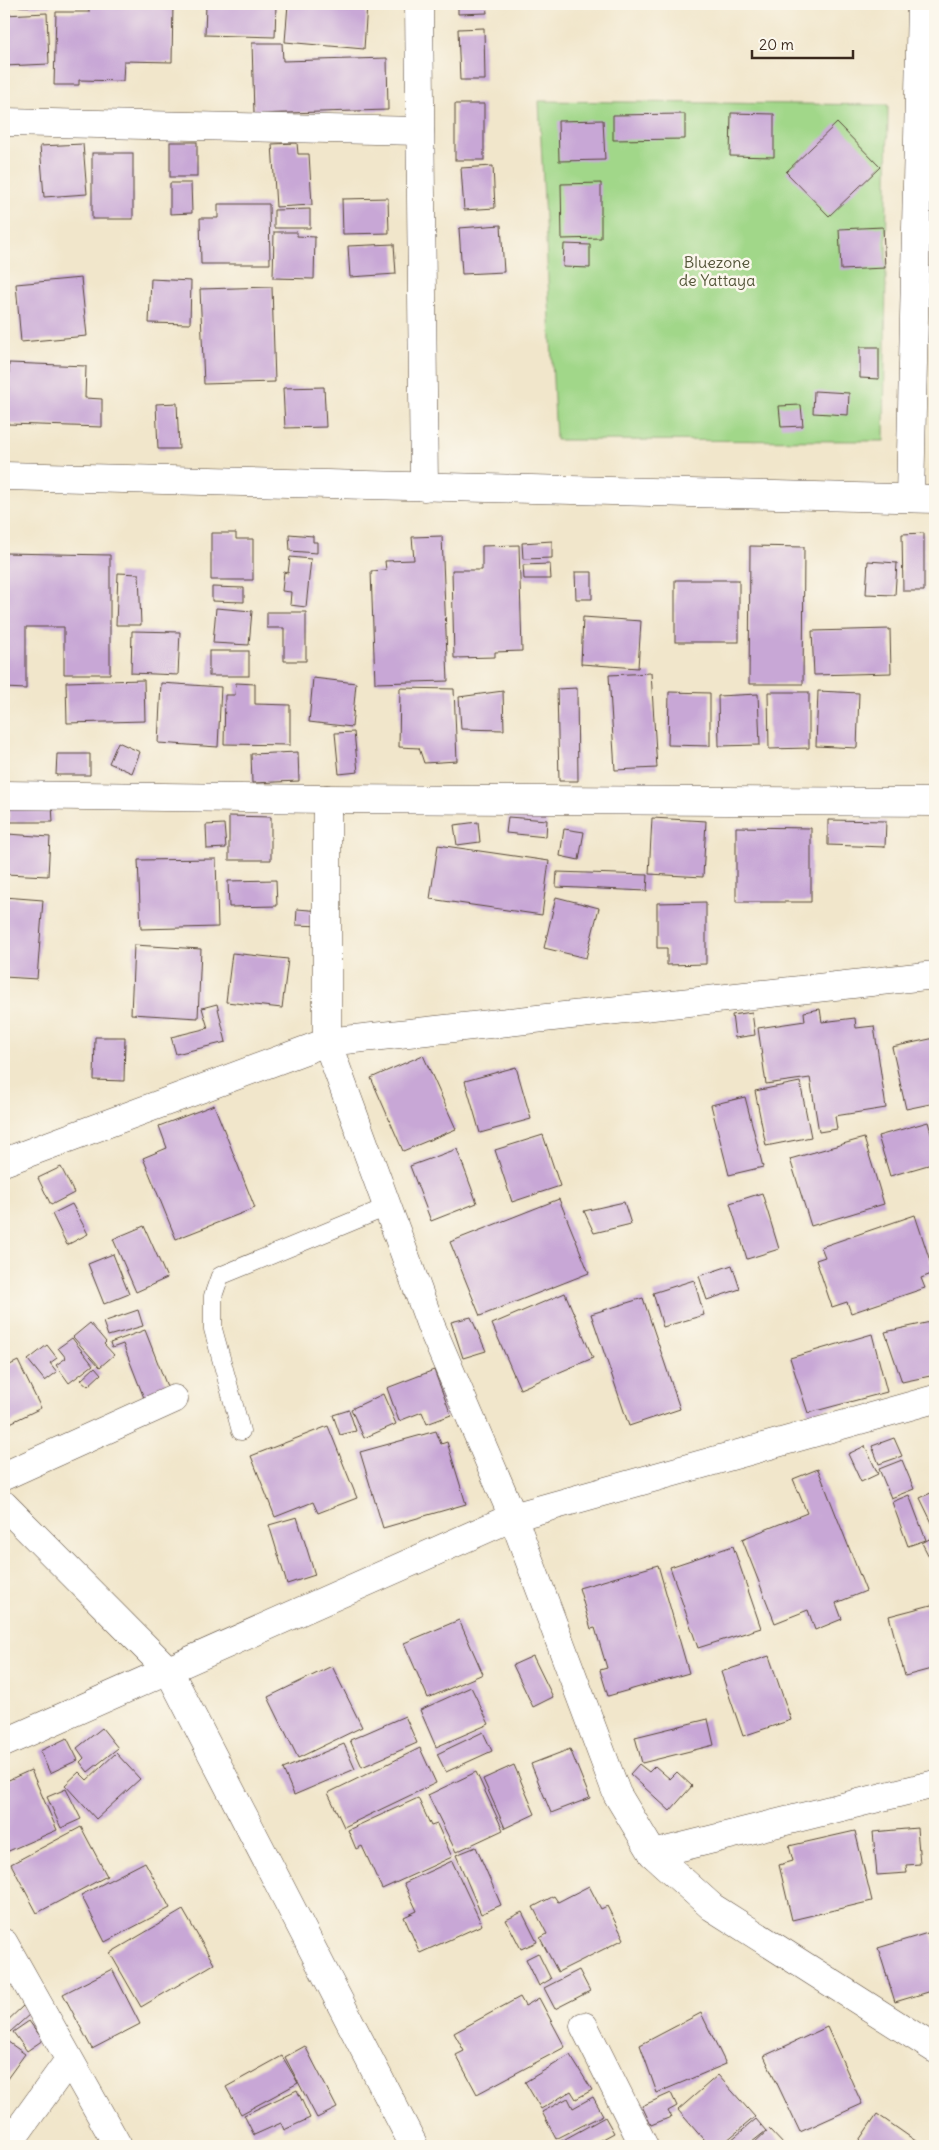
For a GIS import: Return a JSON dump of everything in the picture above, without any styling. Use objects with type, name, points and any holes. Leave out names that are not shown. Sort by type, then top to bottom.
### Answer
[{"type":"street","points":[[419,4],[424,487]]},
{"type":"street","points":[[4,476],[923,498],[920,4]]},
{"type":"street","points":[[4,122],[420,132]]},
{"type":"street","points":[[4,795],[328,799],[935,802]]},
{"type":"street","points":[[328,799],[327,1042],[431,1326],[514,1517],[617,1794],[653,1854],[712,1907],[935,2049]]},
{"type":"street","points":[[4,1162],[327,1042],[935,976]]},
{"type":"street","points":[[4,1476],[174,1399]]},
{"type":"street","points":[[4,1743],[514,1517],[935,1399]]},
{"type":"street","points":[[4,1505],[169,1671],[414,2146]]},
{"type":"street","points":[[653,1854],[935,1784]]},
{"type":"street","points":[[4,1943],[118,2146]]},
{"type":"street","points":[[584,2026],[644,2146]]},
{"type":"street","points":[[7,2146],[69,2060]]},
{"type":"lane","points":[[241,1431],[213,1329],[213,1296],[220,1276],[387,1207]]},
{"type":"green space","name":"Bluezone de Yattaya","points":[[539,101],[888,105],[884,441],[556,440]]},
{"type":"building","points":[[4,4],[50,4],[50,7],[4,6]]},
{"type":"building","points":[[89,4],[173,4],[172,62],[124,61],[123,81],[79,80],[79,85],[54,85],[56,12],[89,12]]},
{"type":"building","points":[[206,4],[276,4],[275,37],[205,35]]},
{"type":"building","points":[[288,4],[367,4],[364,49],[285,42]]},
{"type":"building","points":[[458,4],[486,4],[487,13],[458,14]]},
{"type":"building","points":[[47,13],[49,64],[4,66],[4,15]]},
{"type":"building","points":[[484,28],[485,80],[460,80],[458,29]]},
{"type":"building","points":[[252,43],[282,43],[283,61],[387,58],[388,110],[254,114]]},
{"type":"building","points":[[455,104],[484,104],[484,160],[455,160]]},
{"type":"building","points":[[731,113],[774,114],[774,157],[730,156]]},
{"type":"building","points":[[685,114],[685,139],[613,140],[613,115]]},
{"type":"building","points":[[603,120],[605,160],[559,161],[558,121]]},
{"type":"building","points":[[837,123],[880,167],[829,216],[786,172]]},
{"type":"building","points":[[170,142],[197,142],[197,177],[170,177]]},
{"type":"building","points":[[297,143],[298,154],[309,154],[312,205],[276,207],[272,144]]},
{"type":"building","points":[[83,144],[87,194],[44,197],[40,146]]},
{"type":"building","points":[[92,153],[133,153],[133,219],[92,219]]},
{"type":"building","points":[[493,166],[495,208],[464,210],[461,168]]},
{"type":"building","points":[[170,183],[191,183],[192,213],[170,214]]},
{"type":"building","points":[[601,183],[601,238],[562,239],[561,184]]},
{"type":"building","points":[[388,198],[389,233],[343,234],[342,199]]},
{"type":"building","points":[[218,204],[269,204],[270,264],[201,264],[200,218],[218,218]]},
{"type":"building","points":[[310,209],[310,228],[274,228],[274,210]]},
{"type":"building","points":[[501,225],[504,272],[462,274],[459,228]]},
{"type":"building","points":[[883,227],[885,268],[841,270],[839,229]]},
{"type":"building","points":[[274,232],[297,232],[297,236],[315,237],[314,279],[273,278]]},
{"type":"building","points":[[394,244],[396,274],[350,277],[348,246]]},
{"type":"building","points":[[564,244],[590,245],[590,268],[563,267]]},
{"type":"building","points":[[81,278],[87,336],[21,342],[16,284]]},
{"type":"building","points":[[151,279],[191,281],[190,324],[149,323]]},
{"type":"building","points":[[272,287],[275,382],[204,384],[200,289]]},
{"type":"building","points":[[860,347],[879,347],[879,379],[860,378]]},
{"type":"building","points":[[9,363],[86,366],[85,398],[102,399],[102,427],[8,424]]},
{"type":"building","points":[[324,387],[326,427],[285,428],[283,388]]},
{"type":"building","points":[[814,391],[849,393],[848,415],[813,413]]},
{"type":"building","points":[[177,403],[179,449],[158,449],[156,404]]},
{"type":"building","points":[[801,405],[803,426],[781,427],[779,406]]},
{"type":"building","points":[[211,533],[236,533],[236,539],[253,539],[253,580],[211,580]]},
{"type":"building","points":[[924,533],[924,591],[903,591],[902,534]]},
{"type":"building","points":[[289,534],[313,536],[313,542],[317,542],[317,553],[290,551]]},
{"type":"building","points":[[442,536],[448,681],[375,683],[371,571],[386,570],[385,561],[414,560],[412,537]]},
{"type":"building","points":[[552,541],[552,558],[523,559],[522,543]]},
{"type":"building","points":[[519,545],[522,651],[495,652],[495,657],[454,658],[452,570],[482,570],[482,546]]},
{"type":"building","points":[[750,546],[804,547],[803,684],[749,684]]},
{"type":"building","points":[[4,553],[110,555],[110,674],[64,674],[64,627],[26,627],[26,689],[4,688]]},
{"type":"building","points":[[290,557],[311,559],[306,607],[290,605],[291,592],[282,591],[284,572],[288,573]]},
{"type":"building","points":[[868,561],[897,563],[895,595],[866,594]]},
{"type":"building","points":[[550,564],[551,579],[524,579],[523,565]]},
{"type":"building","points":[[575,572],[592,572],[592,599],[576,599]]},
{"type":"building","points":[[118,573],[139,574],[141,625],[116,625]]},
{"type":"building","points":[[675,580],[739,580],[739,642],[675,642]]},
{"type":"building","points":[[212,587],[244,588],[244,602],[212,601]]},
{"type":"building","points":[[216,608],[252,611],[249,645],[213,643]]},
{"type":"building","points":[[267,612],[306,612],[306,661],[284,661],[284,628],[267,628]]},
{"type":"building","points":[[583,617],[641,621],[638,668],[581,664]]},
{"type":"building","points":[[890,629],[891,673],[814,675],[812,631]]},
{"type":"building","points":[[132,631],[180,632],[178,675],[131,673]]},
{"type":"building","points":[[209,651],[249,651],[249,676],[209,676]]},
{"type":"building","points":[[651,673],[657,768],[615,770],[609,675]]},
{"type":"building","points":[[313,678],[356,683],[352,727],[309,722]]},
{"type":"building","points":[[144,680],[145,721],[67,723],[66,682]]},
{"type":"building","points":[[161,683],[221,687],[218,747],[158,743]]},
{"type":"building","points":[[236,683],[255,684],[255,704],[290,705],[290,745],[224,744],[225,695],[235,695]]},
{"type":"building","points":[[400,688],[454,689],[457,761],[424,763],[419,748],[399,747]]},
{"type":"building","points":[[577,688],[578,781],[559,781],[557,689]]},
{"type":"building","points":[[503,691],[504,730],[461,729],[459,697]]},
{"type":"building","points":[[818,691],[859,693],[857,748],[816,746]]},
{"type":"building","points":[[669,692],[710,693],[710,746],[668,745]]},
{"type":"building","points":[[768,692],[809,692],[809,748],[769,749]]},
{"type":"building","points":[[758,694],[760,745],[719,746],[718,696]]},
{"type":"building","points":[[354,732],[358,772],[339,774],[335,733]]},
{"type":"building","points":[[118,742],[140,752],[132,773],[109,763]]},
{"type":"building","points":[[298,752],[299,781],[252,783],[251,754]]},
{"type":"building","points":[[57,754],[90,754],[90,775],[56,775]]},
{"type":"building","points":[[9,805],[52,805],[53,822],[9,822]]},
{"type":"building","points":[[229,816],[271,817],[271,860],[229,860]]},
{"type":"building","points":[[508,817],[547,820],[546,837],[506,833]]},
{"type":"building","points":[[652,818],[706,821],[703,877],[649,874]]},
{"type":"building","points":[[828,820],[886,821],[885,847],[828,845]]},
{"type":"building","points":[[478,822],[480,842],[457,845],[454,825]]},
{"type":"building","points":[[224,824],[226,848],[207,849],[206,825]]},
{"type":"building","points":[[736,827],[811,828],[811,902],[736,902]]},
{"type":"building","points":[[564,829],[584,832],[579,860],[560,856]]},
{"type":"building","points":[[8,834],[50,837],[48,876],[5,874]]},
{"type":"building","points":[[438,845],[549,861],[542,915],[430,899]]},
{"type":"building","points":[[216,859],[218,927],[141,929],[138,860]]},
{"type":"building","points":[[557,872],[648,875],[647,891],[556,887]]},
{"type":"building","points":[[276,880],[277,906],[229,907],[228,881]]},
{"type":"building","points":[[4,897],[43,900],[37,979],[4,977]]},
{"type":"building","points":[[556,897],[599,908],[586,958],[544,948]]},
{"type":"building","points":[[706,902],[706,964],[667,965],[667,948],[657,948],[657,903]]},
{"type":"building","points":[[297,909],[322,911],[321,926],[296,925]]},
{"type":"building","points":[[134,945],[201,949],[198,1018],[131,1014]]},
{"type":"building","points":[[232,953],[288,959],[282,1008],[226,1002]]},
{"type":"building","points":[[217,1004],[226,1042],[176,1054],[171,1037],[208,1028],[202,1008]]},
{"type":"building","points":[[820,1009],[822,1022],[855,1018],[856,1028],[874,1026],[886,1108],[835,1116],[837,1129],[819,1132],[810,1078],[766,1084],[758,1028],[805,1021],[804,1012]]},
{"type":"building","points":[[752,1012],[755,1035],[735,1038],[732,1015]]},
{"type":"building","points":[[95,1037],[125,1037],[124,1081],[94,1080]]},
{"type":"building","points":[[935,1038],[935,1103],[906,1109],[892,1047]]},
{"type":"building","points":[[423,1055],[456,1129],[403,1151],[371,1078]]},
{"type":"building","points":[[516,1067],[531,1119],[480,1133],[465,1081]]},
{"type":"building","points":[[800,1082],[811,1137],[766,1146],[755,1091]]},
{"type":"building","points":[[745,1097],[763,1167],[729,1175],[711,1105]]},
{"type":"building","points":[[214,1105],[255,1208],[176,1239],[143,1158],[167,1148],[159,1126]]},
{"type":"building","points":[[928,1122],[935,1146],[935,1163],[890,1176],[878,1136]]},
{"type":"building","points":[[543,1135],[560,1186],[512,1202],[495,1150]]},
{"type":"building","points":[[864,1138],[884,1204],[811,1226],[790,1159]]},
{"type":"building","points":[[457,1149],[477,1203],[431,1221],[410,1166]]},
{"type":"building","points":[[61,1167],[74,1193],[51,1205],[38,1178]]},
{"type":"building","points":[[762,1193],[779,1249],[747,1259],[730,1203]]},
{"type":"building","points":[[559,1199],[589,1273],[480,1316],[450,1242]]},
{"type":"building","points":[[624,1202],[631,1224],[594,1233],[584,1211]]},
{"type":"building","points":[[72,1204],[88,1234],[67,1245],[52,1214]]},
{"type":"building","points":[[915,1215],[934,1273],[921,1278],[925,1288],[851,1313],[847,1302],[832,1307],[816,1260],[825,1257],[821,1247]]},
{"type":"building","points":[[144,1226],[167,1278],[136,1292],[113,1239]]},
{"type":"building","points":[[113,1254],[129,1294],[104,1304],[88,1264]]},
{"type":"building","points":[[732,1265],[740,1289],[707,1300],[699,1276]]},
{"type":"building","points":[[694,1280],[704,1315],[663,1327],[653,1293]]},
{"type":"building","points":[[565,1293],[593,1358],[520,1389],[492,1324]]},
{"type":"building","points":[[643,1298],[680,1409],[629,1426],[591,1314]]},
{"type":"building","points":[[138,1310],[143,1326],[108,1336],[103,1322]]},
{"type":"building","points":[[471,1317],[486,1351],[463,1358],[451,1322]]},
{"type":"building","points":[[935,1321],[935,1375],[902,1382],[885,1332]]},
{"type":"building","points":[[90,1323],[114,1355],[100,1367],[73,1337]]},
{"type":"building","points":[[145,1330],[168,1389],[144,1398],[123,1344],[112,1348],[110,1343]]},
{"type":"building","points":[[872,1334],[887,1392],[808,1413],[790,1358]]},
{"type":"building","points":[[72,1338],[93,1365],[69,1383],[56,1365],[66,1358],[58,1348]]},
{"type":"building","points":[[47,1345],[57,1358],[50,1363],[57,1372],[45,1381],[28,1360]]},
{"type":"building","points":[[18,1361],[41,1408],[4,1426],[4,1368]]},
{"type":"building","points":[[95,1367],[101,1374],[88,1386],[81,1380]]},
{"type":"building","points":[[434,1370],[451,1415],[427,1424],[422,1412],[399,1421],[387,1388]]},
{"type":"building","points":[[383,1394],[396,1424],[364,1438],[351,1409]]},
{"type":"building","points":[[349,1410],[356,1431],[340,1435],[333,1415]]},
{"type":"building","points":[[328,1426],[357,1498],[318,1513],[313,1502],[275,1517],[251,1456]]},
{"type":"building","points":[[436,1431],[441,1444],[447,1442],[466,1504],[383,1528],[360,1452]]},
{"type":"building","points":[[894,1438],[902,1456],[879,1464],[872,1446]]},
{"type":"building","points":[[865,1446],[878,1474],[861,1482],[848,1454]]},
{"type":"building","points":[[902,1460],[914,1489],[891,1498],[879,1469]]},
{"type":"building","points":[[818,1469],[866,1591],[836,1603],[842,1619],[815,1630],[808,1610],[775,1623],[742,1539],[807,1513],[793,1479]]},
{"type":"building","points":[[935,1491],[935,1529],[920,1498]]},
{"type":"building","points":[[909,1495],[926,1540],[908,1546],[892,1502]]},
{"type":"building","points":[[297,1517],[315,1575],[287,1584],[269,1525]]},
{"type":"building","points":[[935,1536],[935,1568],[922,1543]]},
{"type":"building","points":[[733,1546],[761,1628],[698,1648],[670,1567]]},
{"type":"building","points":[[658,1565],[689,1673],[608,1696],[600,1670],[607,1668],[595,1628],[591,1629],[579,1588]]},
{"type":"building","points":[[935,1604],[935,1668],[905,1676],[889,1616]]},
{"type":"building","points":[[459,1620],[483,1674],[428,1698],[404,1643]]},
{"type":"building","points":[[533,1656],[553,1697],[533,1707],[513,1665]]},
{"type":"building","points":[[769,1656],[791,1720],[743,1736],[721,1672]]},
{"type":"building","points":[[332,1666],[362,1727],[298,1758],[268,1697]]},
{"type":"building","points":[[471,1687],[489,1724],[436,1747],[420,1710]]},
{"type":"building","points":[[405,1716],[417,1743],[362,1767],[350,1740]]},
{"type":"building","points":[[708,1719],[714,1745],[642,1763],[635,1737]]},
{"type":"building","points":[[102,1728],[118,1748],[88,1772],[80,1762],[84,1758],[77,1748]]},
{"type":"building","points":[[483,1732],[492,1751],[446,1772],[437,1754]]},
{"type":"building","points":[[67,1738],[78,1760],[50,1773],[40,1751]]},
{"type":"building","points":[[344,1744],[355,1769],[294,1795],[283,1769]]},
{"type":"building","points":[[420,1748],[436,1783],[344,1827],[328,1793]]},
{"type":"building","points":[[570,1749],[590,1798],[551,1813],[531,1764]]},
{"type":"building","points":[[116,1753],[140,1779],[96,1819],[65,1785],[79,1772],[87,1780]]},
{"type":"building","points":[[639,1764],[649,1772],[655,1766],[670,1779],[677,1772],[692,1786],[670,1811],[630,1774]]},
{"type":"building","points":[[514,1765],[535,1814],[505,1828],[483,1779]]},
{"type":"building","points":[[31,1770],[57,1830],[4,1853],[4,1782]]},
{"type":"building","points":[[476,1772],[503,1830],[456,1852],[428,1795]]},
{"type":"building","points":[[66,1789],[81,1819],[61,1828],[47,1797]]},
{"type":"building","points":[[418,1798],[431,1826],[437,1824],[452,1857],[382,1889],[362,1846],[356,1849],[348,1830]]},
{"type":"building","points":[[81,1827],[107,1876],[37,1913],[11,1864]]},
{"type":"building","points":[[917,1828],[920,1864],[906,1865],[907,1873],[877,1875],[873,1832]]},
{"type":"building","points":[[855,1831],[872,1901],[792,1920],[779,1865],[793,1861],[789,1846]]},
{"type":"building","points":[[476,1847],[501,1905],[481,1914],[456,1855]]},
{"type":"building","points":[[452,1861],[482,1925],[420,1953],[404,1917],[417,1911],[404,1883]]},
{"type":"building","points":[[145,1862],[170,1908],[105,1942],[81,1895]]},
{"type":"building","points":[[589,1886],[601,1909],[607,1906],[624,1939],[558,1972],[540,1938],[547,1934],[533,1907],[554,1896],[558,1902]]},
{"type":"building","points":[[183,1910],[214,1964],[141,2007],[110,1953]]},
{"type":"building","points":[[522,1912],[537,1942],[521,1949],[506,1920]]},
{"type":"building","points":[[931,1932],[935,1947],[935,1990],[895,2002],[878,1948]]},
{"type":"building","points":[[538,1953],[551,1979],[539,1986],[526,1959]]},
{"type":"building","points":[[4,1968],[14,1980],[4,1989]]},
{"type":"building","points":[[112,1969],[140,2024],[92,2049],[63,1994]]},
{"type":"building","points":[[579,1970],[590,1991],[555,2009],[544,1988]]},
{"type":"building","points":[[520,1997],[525,2006],[539,1998],[565,2047],[477,2094],[456,2055],[464,2051],[454,2033]]},
{"type":"building","points":[[23,2006],[30,2014],[10,2032],[4,2024]]},
{"type":"building","points":[[701,2013],[726,2064],[657,2093],[640,2045]]},
{"type":"building","points":[[29,2021],[43,2040],[27,2051],[13,2032]]},
{"type":"building","points":[[827,2027],[862,2104],[800,2132],[764,2056]]},
{"type":"building","points":[[4,2039],[25,2054],[4,2083]]},
{"type":"building","points":[[305,2046],[337,2108],[317,2118],[285,2057]]},
{"type":"building","points":[[570,2055],[592,2090],[576,2099],[571,2091],[541,2109],[525,2082]]},
{"type":"building","points":[[282,2056],[298,2083],[241,2114],[226,2087]]},
{"type":"building","points":[[718,2075],[755,2117],[720,2146],[709,2146],[678,2110]]},
{"type":"building","points":[[297,2090],[310,2118],[284,2130],[281,2123],[254,2135],[244,2115]]},
{"type":"building","points":[[671,2093],[677,2106],[668,2111],[671,2117],[651,2125],[642,2106]]},
{"type":"building","points":[[593,2097],[603,2115],[556,2139],[542,2112],[568,2098],[573,2108]]},
{"type":"building","points":[[877,2114],[923,2146],[855,2146]]},
{"type":"building","points":[[605,2117],[614,2133],[590,2146],[557,2146],[556,2144]]},
{"type":"building","points":[[756,2119],[766,2131],[747,2146],[724,2146]]},
{"type":"building","points":[[769,2129],[785,2146],[751,2146]]}]
